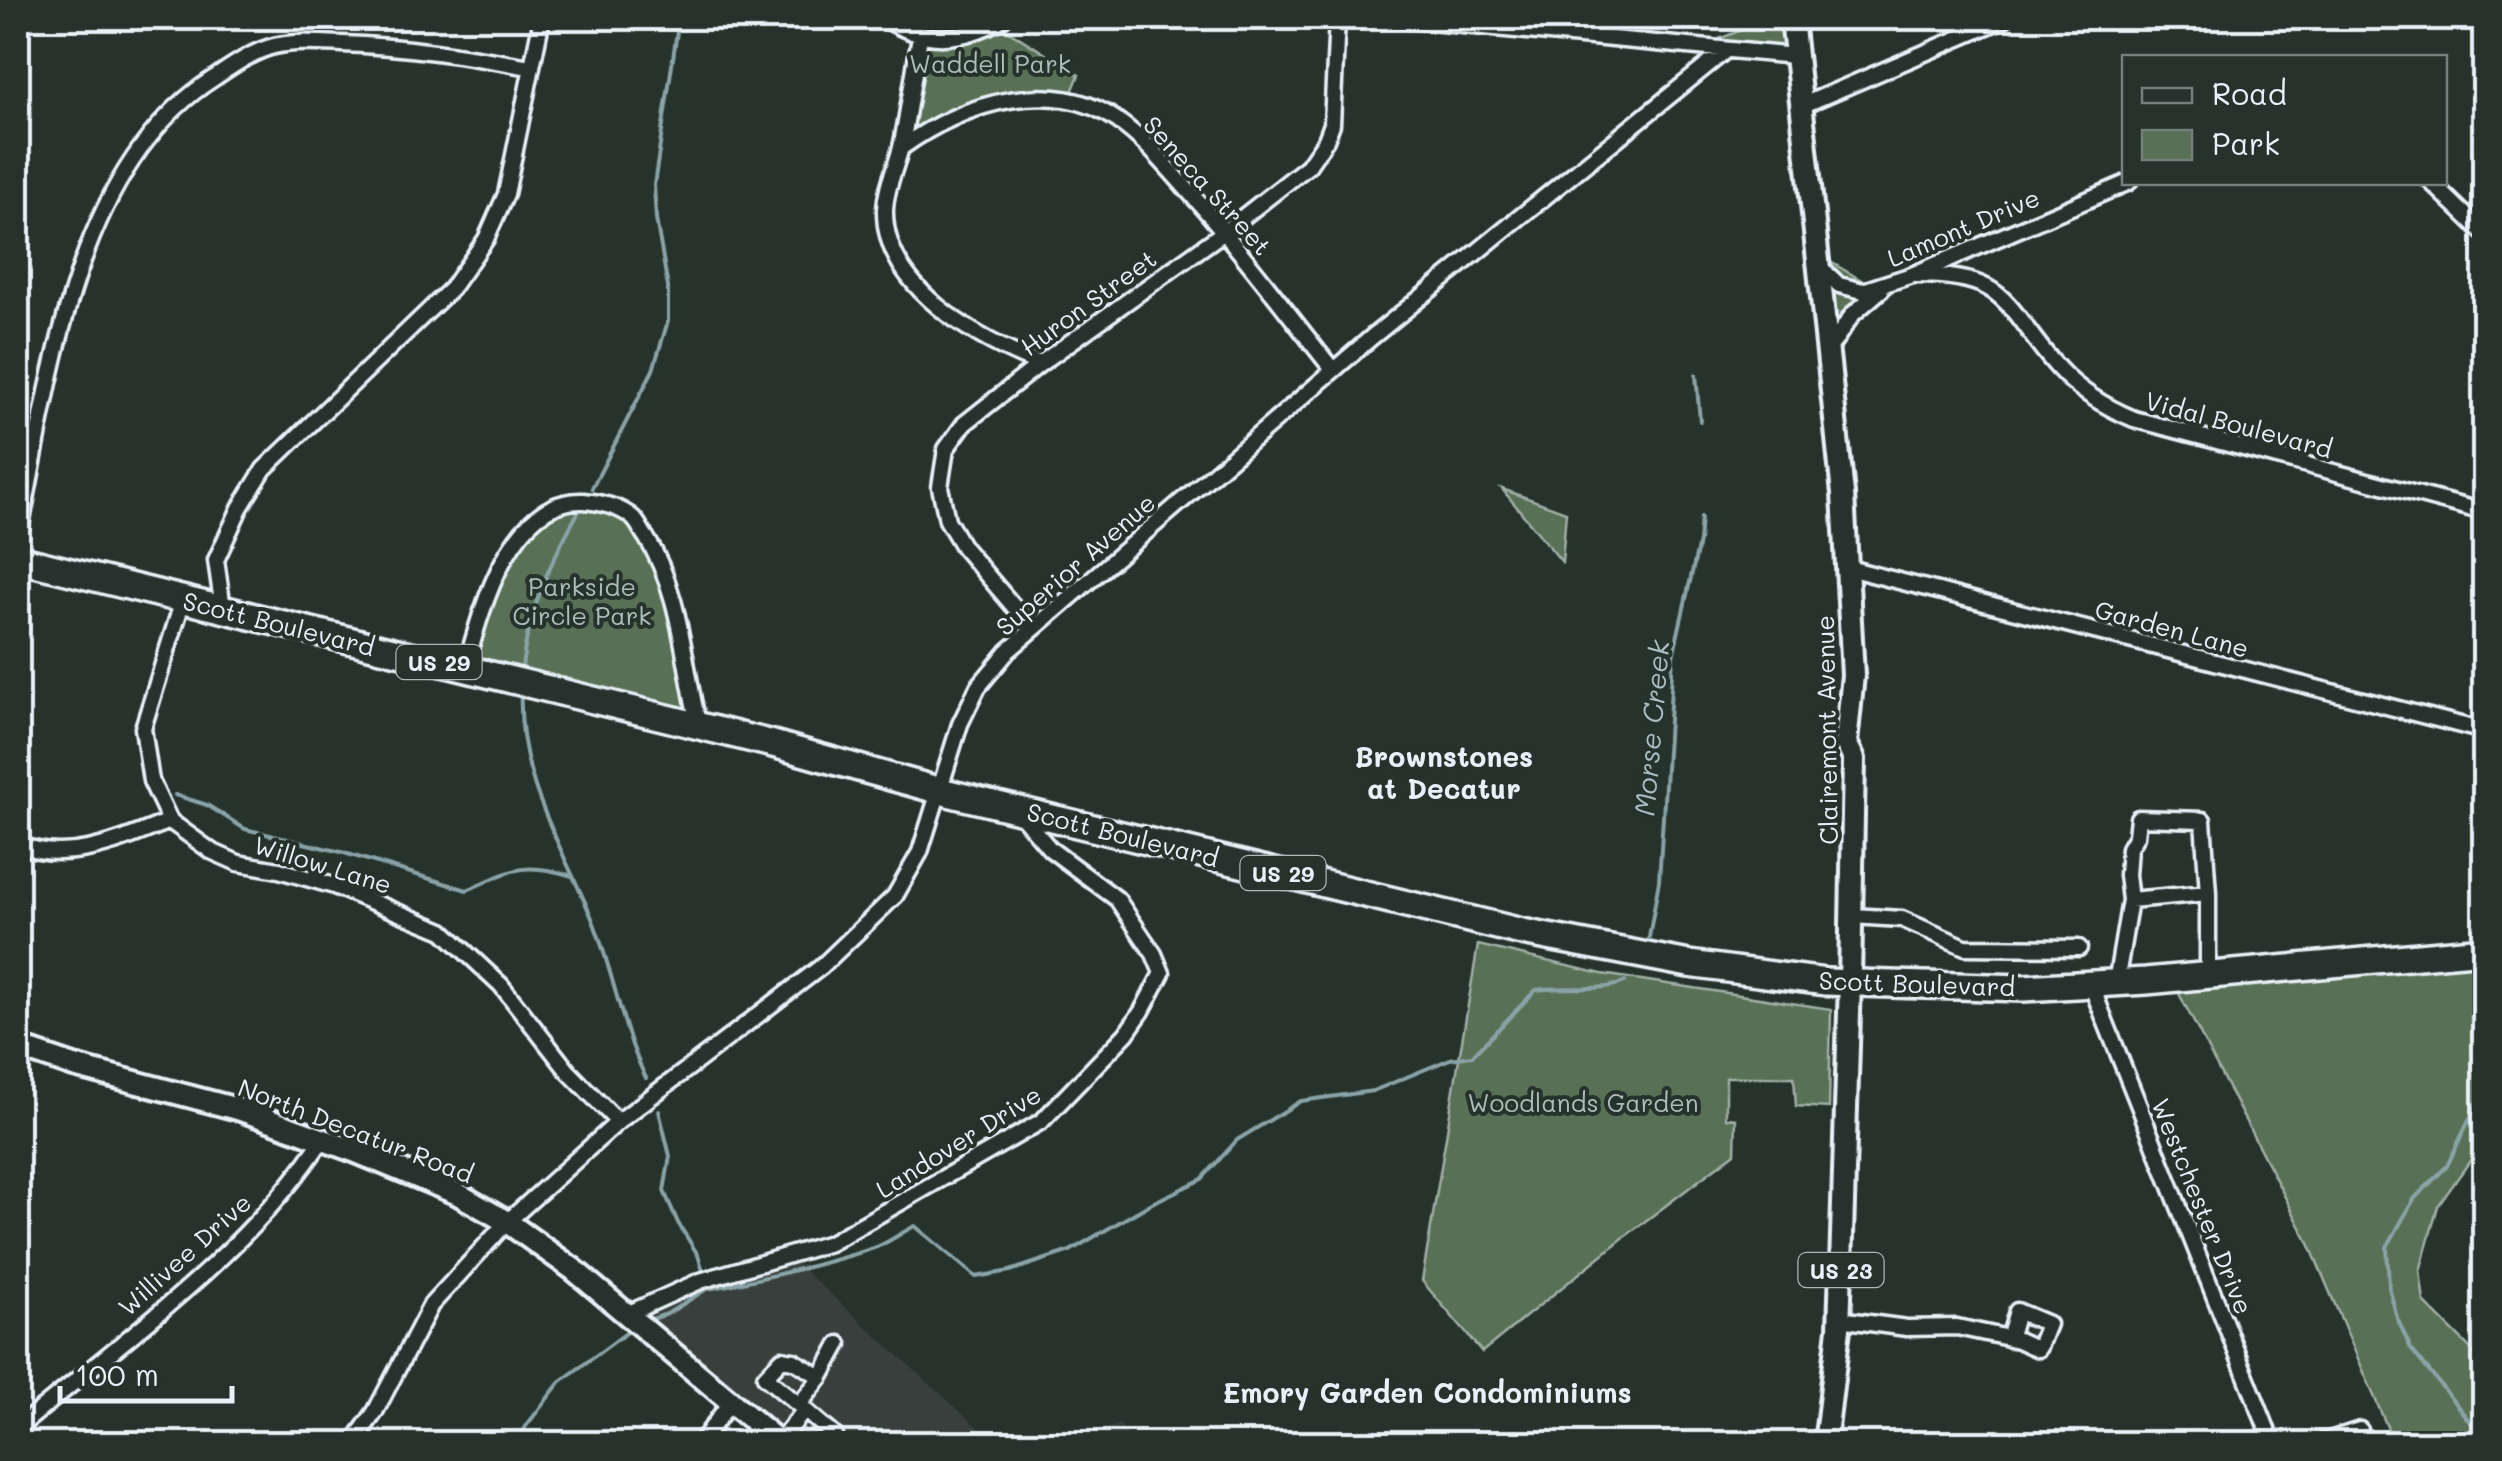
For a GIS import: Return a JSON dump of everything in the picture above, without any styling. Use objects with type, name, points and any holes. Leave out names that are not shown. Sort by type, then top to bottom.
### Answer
[{"type":"highway","name":"Scott Boulevard","points":[[18,559],[1522,932],[1689,964],[1850,982],[1986,988],[2208,976],[2484,950]]},
{"type":"main road","name":"Clairemont Avenue","points":[[1792,18],[1828,350],[1848,568],[1853,675],[1846,743],[1854,759],[1839,1319],[1825,1444]]},
{"type":"main road","name":"North Decatur Road","points":[[18,1047],[74,1066],[241,1110],[436,1184],[507,1222],[553,1254],[780,1443]]},
{"type":"street","points":[[223,609],[216,560],[240,508],[264,469],[451,289],[486,239],[506,194],[542,18]]},
{"type":"street","points":[[884,18],[920,36],[956,37],[985,29],[1004,18]]},
{"type":"street","name":"Huron Street","points":[[1032,628],[963,547],[947,520],[940,487],[946,449],[964,424],[1040,364],[1224,232],[1308,166],[1326,140],[1334,109],[1337,18]]},
{"type":"street","points":[[1387,18],[1795,56]]},
{"type":"street","points":[[1801,106],[2006,18]]},
{"type":"street","points":[[920,36],[901,148],[889,178],[887,234],[898,260],[917,286],[948,313],[982,337],[1040,364]]},
{"type":"street","points":[[18,540],[64,320],[110,197],[161,121],[197,88],[236,63],[273,46],[386,46],[530,67]]},
{"type":"street","name":"Superior Avenue","points":[[352,1444],[375,1412],[431,1306],[507,1222],[618,1122],[821,967],[895,896],[920,852],[960,724],[978,687],[1032,628],[1333,370],[1725,51]]},
{"type":"street","name":"Seneca Street","points":[[901,148],[944,123],[995,103],[1040,95],[1090,106],[1136,135],[1224,232],[1333,370]]},
{"type":"street","name":"Lamont Drive","points":[[1819,265],[1834,282],[1850,290],[1864,290],[1912,275],[2122,185]]},
{"type":"street","points":[[2433,185],[2484,233]]},
{"type":"street","name":"Vidal Boulevard","points":[[1912,275],[1967,279],[1995,292],[2016,311],[2066,377],[2117,412],[2188,435],[2484,512]]},
{"type":"street","points":[[1828,350],[1862,304],[1896,281]]},
{"type":"street","points":[[465,669],[487,591],[514,544],[539,516],[556,504],[574,500],[606,504],[633,518],[651,545],[673,594],[699,728]]},
{"type":"street","name":"Garden Lane","points":[[1848,568],[2484,731]]},
{"type":"street","name":"Willow Lane","points":[[183,600],[143,728],[151,781],[170,821],[211,852],[334,886],[444,931],[500,984],[568,1071],[618,1122]]},
{"type":"street","name":"Landover Drive","points":[[627,1314],[700,1281],[820,1248],[894,1208],[1042,1121],[1126,1034],[1162,973],[1154,954],[1117,899],[1050,849],[1016,808]]},
{"type":"street","points":[[2103,984],[2130,900],[2127,875],[2138,818],[2203,820],[2208,976]]},
{"type":"street","points":[[18,844],[31,850],[72,854],[170,821]]},
{"type":"street","points":[[2130,900],[2208,893]]},
{"type":"street","points":[[1852,916],[1902,919],[1966,948],[2080,948]]},
{"type":"street","name":"Westchester Drive","points":[[2103,984],[2274,1444]]},
{"type":"street","name":"Willivee Drive","points":[[18,1428],[236,1244],[286,1190],[322,1140]]},
{"type":"street","points":[[1839,1319],[1907,1328],[1957,1327],[2009,1338]]},
{"type":"street","points":[[780,1443],[839,1344]]},
{"type":"street","points":[[821,1377],[794,1360],[782,1359],[766,1377],[835,1436]]},
{"type":"street","points":[[700,1444],[731,1401]]},
{"type":"street","points":[[2317,1444],[2360,1430]]},
{"type":"shaded area","points":[[786,1254],[995,1443],[793,1443],[630,1318],[701,1271]]},
{"type":"shaded area","points":[[1119,1424],[1136,1443],[1066,1443]]},
{"type":"green space","points":[[1758,18],[1786,18],[1795,57],[1719,39],[1744,29]]},
{"type":"green space","name":"Waddell Park","points":[[990,19],[1079,75],[1069,99],[1042,91],[908,137],[923,40],[951,39]]},
{"type":"green space","points":[[1817,254],[1863,281],[1896,281],[1835,338]]},
{"type":"green space","points":[[1502,489],[1566,512],[1562,562]]},
{"type":"green space","name":"Parkside Circle Park","points":[[579,504],[623,517],[648,546],[673,619],[693,720],[463,656],[498,579],[522,541],[549,514]]},
{"type":"green space","name":"Woodlands Garden","points":[[1478,945],[1602,974],[1831,1009],[1829,1108],[1796,1106],[1794,1077],[1726,1077],[1726,1118],[1736,1119],[1735,1153],[1482,1352],[1422,1281]]},
{"type":"green space","points":[[2484,946],[2484,1141],[2438,1206],[2420,1271],[2424,1302],[2472,1350],[2484,1370],[2484,1443],[2394,1443],[2308,1241],[2174,984]]},
{"type":"waterway","points":[[592,488],[653,370],[668,321],[668,287],[654,185],[679,18]]},
{"type":"waterway","points":[[1696,375],[1700,421]]},
{"type":"waterway","points":[[522,667],[542,586],[579,511]]},
{"type":"waterway","name":"Morse Creek","points":[[1648,943],[1659,881],[1673,656],[1701,517]]},
{"type":"waterway","points":[[521,692],[526,753],[533,781],[592,918],[646,1078]]},
{"type":"waterway","points":[[175,795],[207,805],[245,829],[341,852],[467,890],[518,870],[541,869],[572,876]]},
{"type":"waterway","name":"Morse Creek","points":[[708,1289],[854,1254],[879,1246],[915,1226],[976,1277],[1010,1271],[1070,1251],[1202,1179],[1237,1140],[1301,1101],[1373,1091],[1450,1059],[1472,1056],[1536,990],[1604,987],[1625,982]]},
{"type":"waterway","points":[[2484,1089],[2447,1166],[2414,1199],[2387,1247],[2389,1287],[2411,1349],[2484,1439]]},
{"type":"waterway","points":[[659,1111],[670,1156],[664,1191],[703,1271]]},
{"type":"waterway","points":[[652,1319],[708,1288]]},
{"type":"waterway","points":[[519,1444],[520,1434],[560,1382],[630,1330]]},
{"type":"district","name":"Brownstones at Decatur","points":[[1444,772]]},
{"type":"district","name":"Emory Garden Condominiums","points":[[1427,1392]]}]
